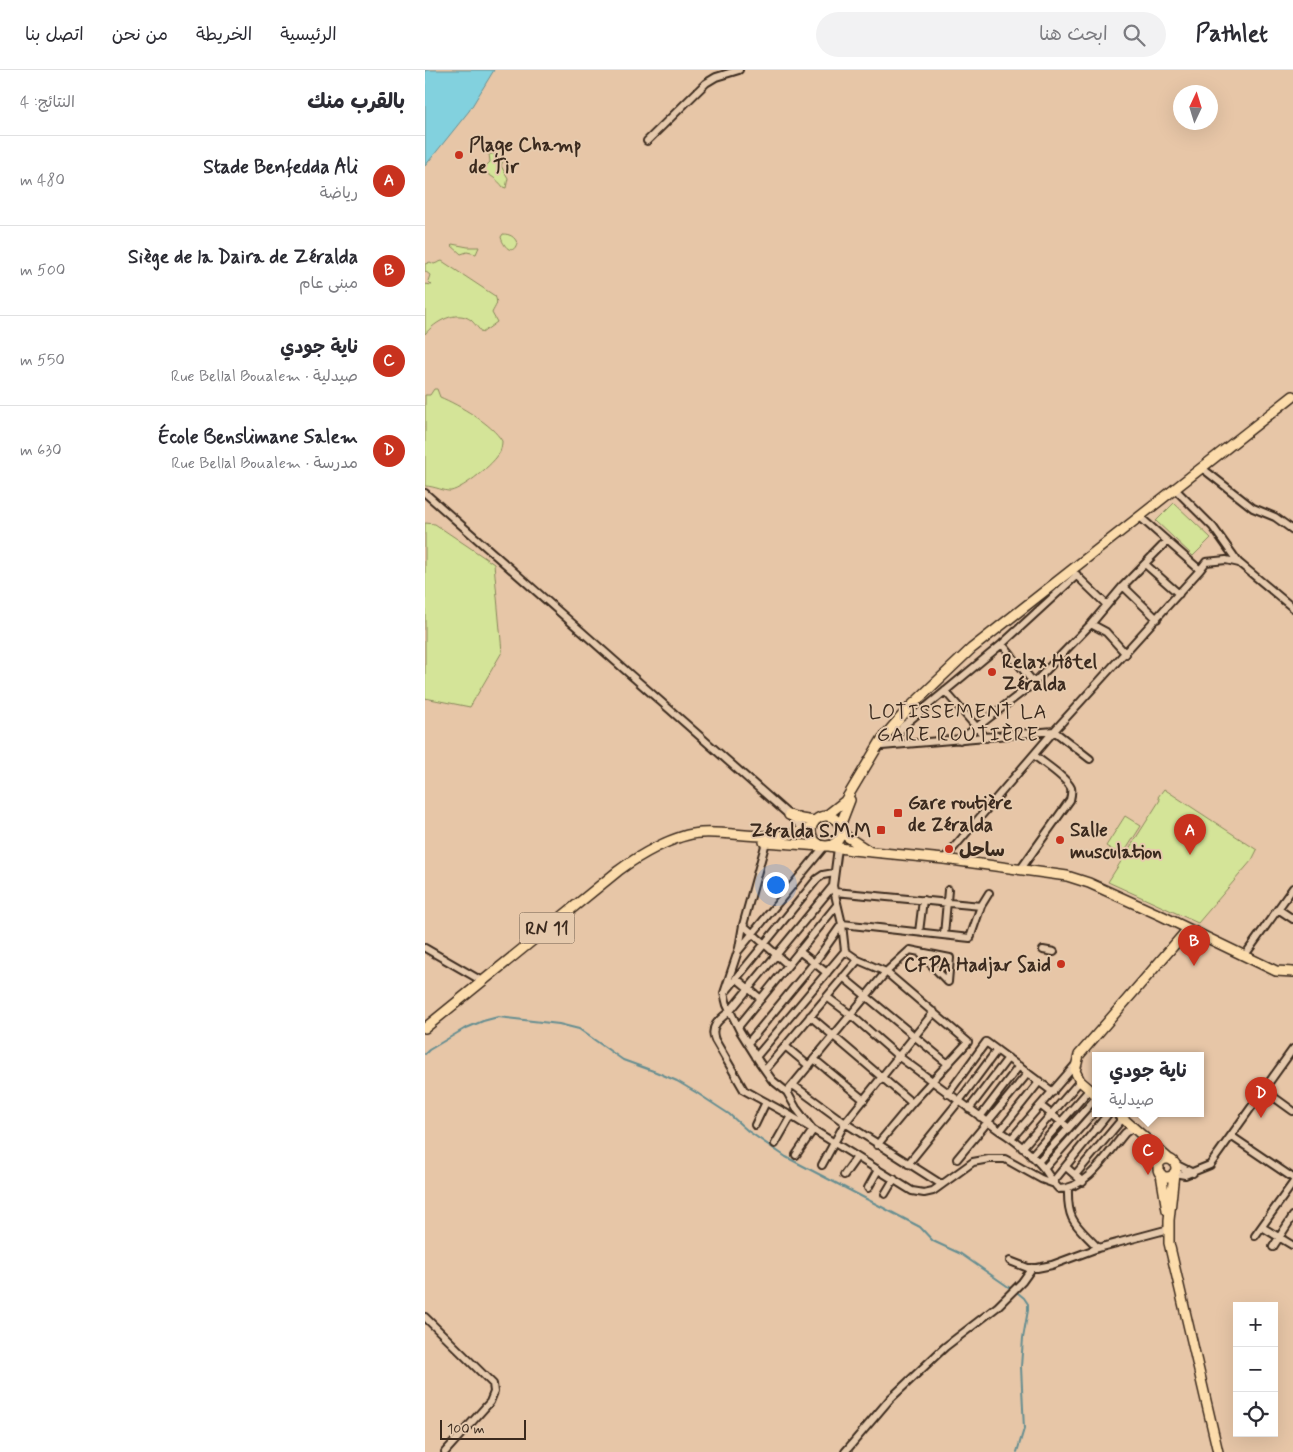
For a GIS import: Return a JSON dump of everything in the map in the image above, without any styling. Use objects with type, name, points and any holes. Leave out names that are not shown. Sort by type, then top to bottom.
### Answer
[{"type":"main road","points":[[677,839],[701,833],[768,836],[792,835],[810,829],[818,818],[826,816],[847,799],[876,748],[888,733],[908,709],[971,649],[1074,573],[1140,517],[1293,396]]},
{"type":"main road","points":[[792,835],[791,817],[801,819],[828,847],[839,838],[840,828],[848,803],[888,733]]},
{"type":"main road","points":[[826,816],[835,819],[846,836],[869,851]]},
{"type":"main road","name":"RN 11","points":[[425,1028],[629,862],[677,839],[710,836],[944,859],[1067,876],[1162,916],[1276,971],[1293,972]]},
{"type":"main road","points":[[1092,1091],[1080,1081],[1075,1071],[1079,1055],[1188,929]]},
{"type":"main road","points":[[1122,1117],[1173,1167],[1169,1242],[1218,1452]]},
{"type":"main road","points":[[1137,1130],[1160,1171],[1169,1224]]},
{"type":"main road","points":[[1160,1171],[1162,1161],[1173,1167]]},
{"type":"main road","points":[[1160,1171],[1169,1176],[1173,1167]]},
{"type":"street","points":[[647,140],[707,83],[716,77],[739,70]]},
{"type":"street","points":[[1202,468],[1253,508],[1275,516],[1293,530]]},
{"type":"street","points":[[1175,489],[1213,527],[1239,563],[1293,608]]},
{"type":"street","points":[[425,493],[791,817],[810,829]]},
{"type":"street","points":[[1140,517],[1200,570]]},
{"type":"street","points":[[960,740],[1034,683],[1167,541]]},
{"type":"street","points":[[944,859],[1054,731],[1126,654],[1206,562],[1226,560],[1239,563]]},
{"type":"street","points":[[1145,564],[1179,594]]},
{"type":"street","points":[[895,744],[898,733],[903,726],[1001,644],[1074,573],[1107,605]]},
{"type":"street","points":[[1123,586],[1157,619]]},
{"type":"street","points":[[1091,624],[1106,632],[1126,654]]},
{"type":"street","points":[[1001,644],[1034,683]]},
{"type":"street","points":[[945,691],[986,738]]},
{"type":"street","points":[[881,746],[1054,731],[1090,760]]},
{"type":"street","points":[[1020,870],[1070,800],[1071,794],[1067,782],[1034,755]]},
{"type":"street","points":[[766,842],[743,925],[738,951],[724,993],[727,1005],[738,1027],[765,1070],[772,1080],[787,1092],[796,1108],[813,1130]]},
{"type":"street","points":[[756,1056],[845,951],[842,924],[834,889],[834,873],[828,847]]},
{"type":"street","points":[[738,951],[828,847]]},
{"type":"street","points":[[724,993],[817,879],[834,873]]},
{"type":"street","points":[[1245,955],[1293,888]]},
{"type":"street","points":[[834,889],[981,906]]},
{"type":"street","points":[[834,889],[730,1011],[714,1024],[712,1034],[739,1084],[744,1090],[791,1116],[912,1191],[924,1193],[933,1191],[973,1162],[989,1159],[1005,1159],[1052,1183]]},
{"type":"street","points":[[944,935],[948,890]]},
{"type":"street","points":[[842,924],[971,938],[981,906],[989,893]]},
{"type":"street","points":[[919,932],[923,900]]},
{"type":"street","points":[[738,1027],[837,905]]},
{"type":"street","points":[[1278,909],[1293,919]]},
{"type":"street","points":[[748,1043],[815,962],[842,924]]},
{"type":"street","points":[[743,925],[788,966]]},
{"type":"street","points":[[425,948],[482,981]]},
{"type":"street","points":[[787,1092],[886,972],[910,950],[950,958],[948,982],[919,952]]},
{"type":"street","points":[[1043,950],[1054,952]]},
{"type":"street","points":[[799,951],[827,973]]},
{"type":"street","points":[[845,951],[857,960],[886,972],[968,1042],[931,1081],[877,1144]]},
{"type":"street","points":[[765,1070],[857,960]]},
{"type":"street","points":[[843,977],[948,1064]]},
{"type":"street","points":[[736,978],[761,999]]},
{"type":"street","points":[[827,997],[898,1056],[948,1094],[988,1123],[1013,1138],[1038,1162],[1052,1183],[1059,1189],[1069,1189],[1083,1182],[1125,1133],[1137,1130]]},
{"type":"street","points":[[822,1165],[845,1123],[933,1012]]},
{"type":"street","points":[[810,1016],[912,1103]]},
{"type":"street","points":[[948,1094],[986,1042],[1053,1092]]},
{"type":"street","points":[[785,1046],[809,1066]]},
{"type":"street","points":[[908,1164],[997,1050]]},
{"type":"street","points":[[1173,1167],[1185,1175],[1210,1165],[1293,1050]]},
{"type":"street","points":[[969,1109],[1008,1058]]},
{"type":"street","points":[[814,1059],[863,1100]]},
{"type":"street","points":[[1013,1138],[1076,1064]]},
{"type":"street","points":[[980,1117],[1019,1066]]},
{"type":"street","points":[[957,1159],[1028,1073]]},
{"type":"street","points":[[1000,1131],[1040,1081]]},
{"type":"street","points":[[1022,1148],[1080,1081]]},
{"type":"street","points":[[793,1085],[845,1123],[941,1184]]},
{"type":"street","points":[[1264,1090],[1293,1111]]},
{"type":"street","points":[[1031,1156],[1061,1122],[1092,1093]]},
{"type":"street","points":[[755,1125],[766,1102]]},
{"type":"street","points":[[1038,1162],[1092,1102]]},
{"type":"street","points":[[1041,1106],[1069,1128]]},
{"type":"street","points":[[1044,1170],[1092,1114]]},
{"type":"street","points":[[775,1144],[791,1116]]},
{"type":"street","points":[[1052,1183],[1106,1117]]},
{"type":"street","points":[[1075,1175],[1120,1117]]},
{"type":"street","points":[[796,1155],[813,1130]]},
{"type":"street","points":[[1231,1136],[1293,1178]]},
{"type":"street","points":[[845,1175],[857,1157]]},
{"type":"street","points":[[1066,1167],[1083,1182]]},
{"type":"street","points":[[868,1188],[878,1170]]},
{"type":"street","points":[[885,1194],[893,1179]]},
{"type":"street","points":[[1255,1236],[1293,1183]]},
{"type":"street","points":[[1069,1189],[1068,1207],[1073,1222],[1098,1248]]},
{"type":"street","points":[[1273,1247],[1293,1216]]},
{"type":"street","points":[[1010,1261],[1032,1268],[1053,1265],[1169,1224]]},
{"type":"street","points":[[1262,1227],[1292,1246]]},
{"type":"street","points":[[845,1452],[890,1398],[945,1347],[997,1307],[1022,1282],[1032,1268]]},
{"type":"street","points":[[425,1317],[493,1384],[494,1392],[490,1402],[445,1452]]},
{"type":"green space","points":[[500,147],[503,148],[501,166],[508,178],[506,188],[493,177],[479,170],[490,162],[489,154],[494,154]]},
{"type":"green space","points":[[503,234],[510,235],[515,239],[517,243],[513,249],[508,249],[504,244],[501,237]]},
{"type":"green space","points":[[452,244],[479,247],[476,254],[467,252],[461,254]]},
{"type":"green space","points":[[442,261],[495,296],[497,303],[492,313],[497,322],[482,333],[471,320],[465,317],[452,316],[434,325],[425,334],[425,284],[432,285],[428,281],[430,275],[425,271],[425,264],[430,262],[434,264]]},
{"type":"green space","points":[[434,389],[437,389],[440,397],[465,410],[491,428],[502,441],[500,452],[492,463],[471,481],[451,491],[425,486],[425,395],[430,395]]},
{"type":"green space","points":[[1174,503],[1211,538],[1193,556],[1156,521]]},
{"type":"green space","points":[[425,523],[435,524],[494,564],[502,652],[470,707],[425,698]]},
{"type":"green space","points":[[1164,789],[1257,850],[1252,860],[1198,923],[1108,882],[1160,800],[1158,797]]},
{"type":"green space","points":[[1125,816],[1141,826],[1122,856],[1106,846]]},
{"type":"water","points":[[425,70],[494,70],[469,111],[425,166]]},
{"type":"waterway","points":[[425,1054],[464,1029],[498,1017],[559,1024],[579,1029],[623,1060],[677,1081],[697,1093],[729,1114],[748,1131],[786,1157],[920,1227],[933,1241],[961,1254],[1010,1288]]},
{"type":"waterway","points":[[1017,1452],[1024,1429],[1021,1367],[1023,1338],[1028,1310],[1028,1304],[1018,1293]]},
{"type":"place","name":"Plage Champ de Tir","points":[[459,155]]},
{"type":"place","name":"Relax Hôtel Zéralda","points":[[992,672]]},
{"type":"place","name":"Gare routière de Zéralda","points":[[898,813]]},
{"type":"place","name":"Zéralda S.M.M","points":[[881,830]]},
{"type":"place","name":"Salle musculation","points":[[1060,840]]},
{"type":"place","name":"ساحل","points":[[949,849]]},
{"type":"place","name":"Stade Benfedda Ali","points":[[1190,855]]},
{"type":"place","name":"CFPA Hadjar Said","points":[[1061,964]]},
{"type":"place","name":"Siège de la Daira de Zéralda","points":[[1194,966]]},
{"type":"place","name":"École Benslimane Salem","points":[[1261,1118]]},
{"type":"place","name":"ناية جودي","points":[[1148,1175]]},
{"type":"district","name":"LOTISSEMENT LA GARE ROUTIÈRE","points":[[958,722]]}]
